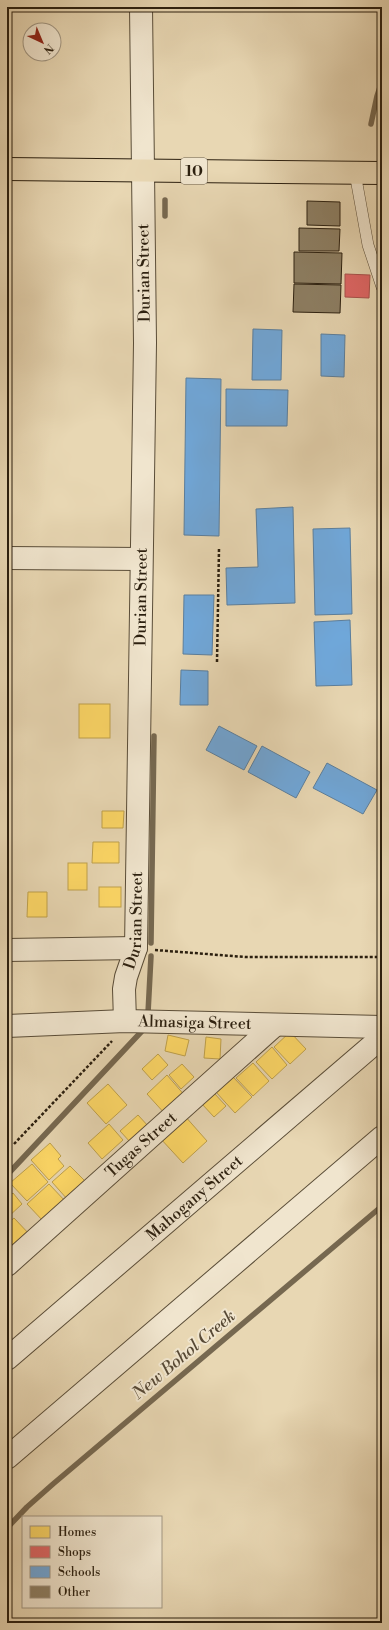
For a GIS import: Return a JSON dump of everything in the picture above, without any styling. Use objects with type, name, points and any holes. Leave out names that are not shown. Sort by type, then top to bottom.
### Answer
[{"type":"highway","name":"10","points":[[7,169],[382,173]]},
{"type":"street","name":"Durian Street","points":[[125,1021],[124,989],[126,977],[144,949],[142,559],[145,343],[141,7]]},
{"type":"street","points":[[7,558],[142,559]]},
{"type":"street","points":[[7,950],[144,949]]},
{"type":"street","name":"Almasiga Street","points":[[10,1029],[125,1021],[382,1027]]},
{"type":"street","name":"Tugas Street","points":[[7,1265],[275,1025]]},
{"type":"street","name":"Mahogany Street","points":[[7,1359],[382,1037]]},
{"type":"street","points":[[7,1458],[382,1136]]},
{"type":"lane","points":[[355,173],[368,246],[382,287]]},
{"type":"path","points":[[218,662],[219,549]]},
{"type":"path","points":[[144,949],[245,957],[382,957]]},
{"type":"path","points":[[14,1144],[108,1047],[125,1021]]},
{"type":"building: Homes","points":[[79,704],[110,704],[110,738],[79,738]]},
{"type":"building: Homes","points":[[102,811],[124,811],[123,828],[102,828]]},
{"type":"building: Homes","points":[[93,842],[119,842],[119,863],[92,863]]},
{"type":"building: Homes","points":[[68,863],[87,863],[87,890],[68,890]]},
{"type":"building: Homes","points":[[99,887],[121,887],[121,907],[99,907]]},
{"type":"building: Homes","points":[[28,892],[47,892],[47,917],[27,917]]},
{"type":"building: Homes","points":[[290,1032],[306,1049],[290,1064],[274,1047]]},
{"type":"building: Homes","points":[[168,1035],[189,1040],[185,1056],[165,1051]]},
{"type":"building: Homes","points":[[206,1037],[221,1039],[220,1059],[204,1058]]},
{"type":"building: Homes","points":[[272,1047],[287,1065],[272,1079],[256,1062]]},
{"type":"building: Homes","points":[[158,1054],[168,1065],[152,1080],[142,1069]]},
{"type":"building: Homes","points":[[253,1063],[269,1081],[253,1096],[236,1078]]},
{"type":"building: Homes","points":[[182,1064],[194,1077],[181,1089],[169,1075]]},
{"type":"building: Homes","points":[[167,1075],[186,1097],[166,1115],[147,1094]]},
{"type":"building: Homes","points":[[233,1077],[252,1097],[235,1113],[216,1092]]},
{"type":"building: Homes","points":[[108,1084],[127,1105],[106,1124],[87,1103]]},
{"type":"building: Homes","points":[[214,1093],[226,1106],[214,1117],[202,1104]]},
{"type":"building: Homes","points":[[138,1115],[149,1127],[131,1143],[120,1131]]},
{"type":"building: Homes","points":[[184,1115],[207,1141],[183,1163],[160,1138]]},
{"type":"building: Homes","points":[[109,1124],[123,1140],[102,1159],[88,1143]]},
{"type":"building: Homes","points":[[50,1143],[61,1156],[58,1159],[64,1166],[49,1180],[31,1160]]},
{"type":"building: Homes","points":[[32,1164],[48,1182],[27,1201],[10,1183]]},
{"type":"building: Homes","points":[[70,1166],[87,1183],[68,1200],[52,1182]]},
{"type":"building: Homes","points":[[49,1184],[66,1202],[44,1222],[27,1204]]},
{"type":"building: Homes","points":[[13,1193],[22,1204],[7,1218],[7,1199]]},
{"type":"building: Homes","points":[[14,1218],[31,1236],[7,1257],[7,1224]]},
{"type":"building: Shops","points":[[345,274],[370,275],[369,298],[345,297]]},
{"type":"building: Schools","points":[[253,329],[282,330],[281,380],[252,380]]},
{"type":"building: Schools","points":[[321,334],[345,335],[344,377],[321,376]]},
{"type":"building: Schools","points":[[186,378],[221,379],[219,536],[184,535]]},
{"type":"building: Schools","points":[[226,389],[288,390],[287,426],[226,426]]},
{"type":"building: Schools","points":[[293,507],[295,603],[227,605],[226,568],[258,567],[256,509]]},
{"type":"building: Schools","points":[[350,528],[352,614],[315,615],[313,529]]},
{"type":"building: Schools","points":[[184,595],[214,595],[212,655],[183,654]]},
{"type":"building: Schools","points":[[350,620],[352,685],[316,686],[314,622]]},
{"type":"building: Schools","points":[[181,670],[208,671],[208,705],[180,705]]},
{"type":"building: Schools","points":[[219,726],[257,746],[244,770],[206,750]]},
{"type":"building: Schools","points":[[262,746],[310,772],[296,798],[248,772]]},
{"type":"building: Schools","points":[[327,763],[377,790],[363,814],[313,788]]},
{"type":"building: Other","points":[[307,201],[340,202],[340,226],[307,225]]},
{"type":"building: Other","points":[[299,228],[340,229],[339,251],[299,251]]},
{"type":"building: Other","points":[[294,252],[342,253],[341,284],[294,283]]},
{"type":"building: Other","points":[[294,284],[341,285],[340,313],[293,312]]},
{"type":"waterway","points":[[371,124],[382,81]]},
{"type":"waterway","points":[[165,200],[165,216]]},
{"type":"waterway","points":[[151,943],[154,736]]},
{"type":"waterway","points":[[148,1013],[151,956]]},
{"type":"waterway","points":[[7,1175],[142,1031]]},
{"type":"waterway","name":"New Bohol Creek","points":[[7,1528],[27,1507],[53,1484],[382,1206]]}]
